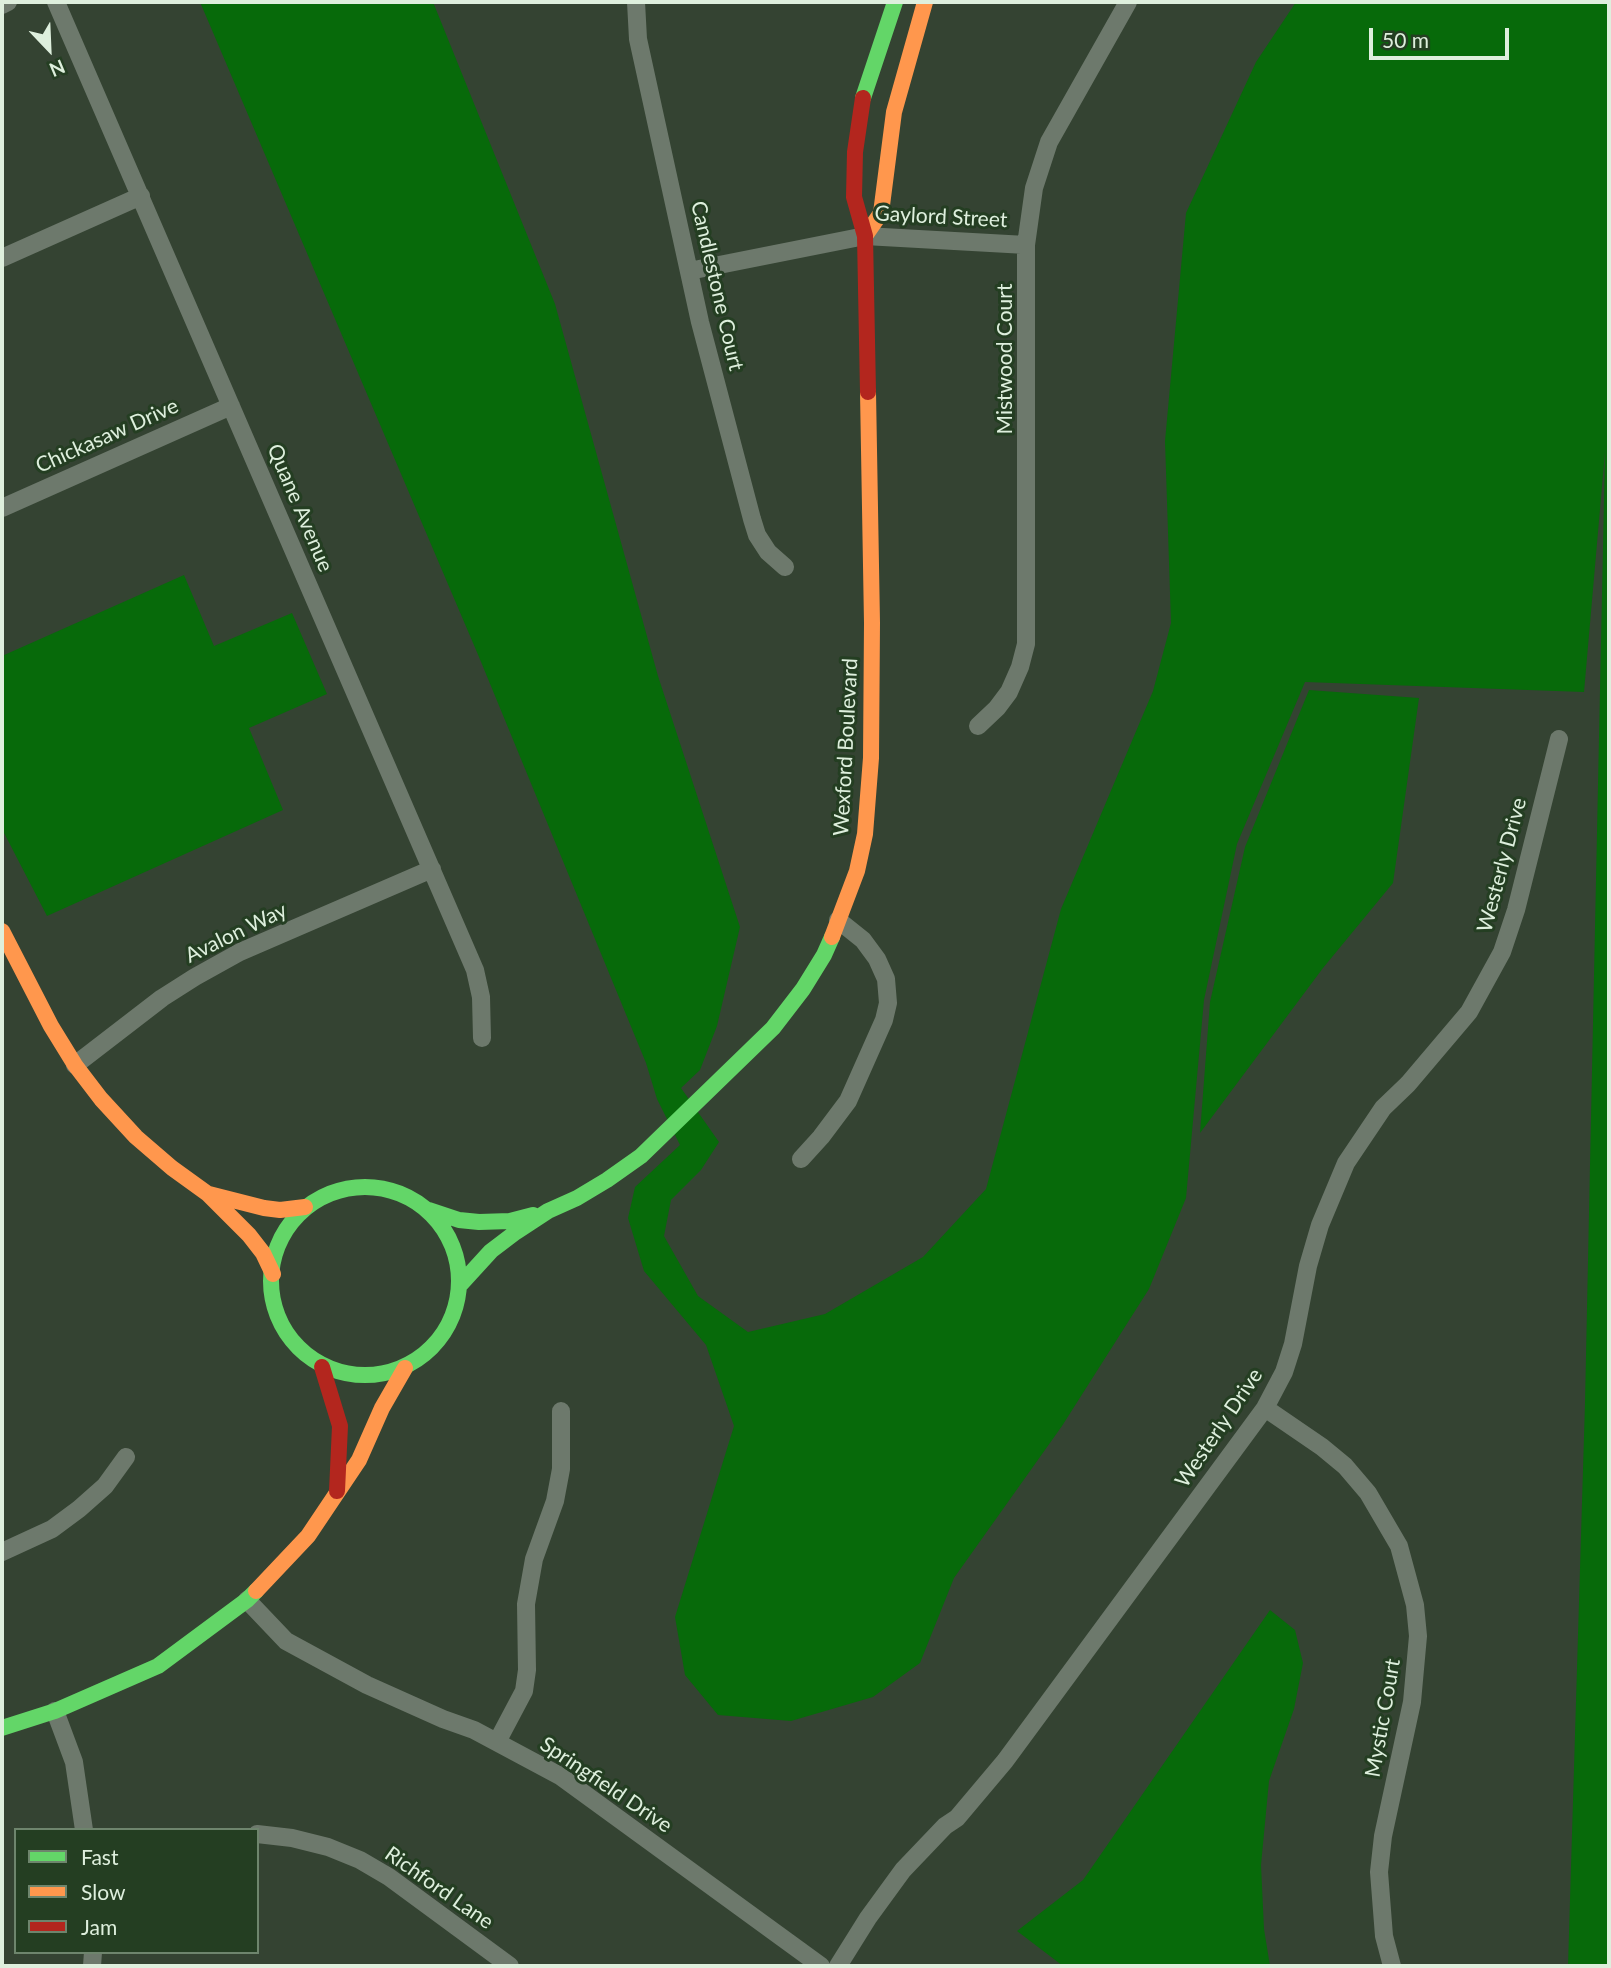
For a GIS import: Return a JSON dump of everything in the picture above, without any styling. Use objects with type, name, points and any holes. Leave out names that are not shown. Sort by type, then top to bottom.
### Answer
[{"type":"street","points":[[2,5],[8,2]]},
{"type":"street","name":"Quane Avenue","points":[[55,2],[475,970],[481,997],[482,1038]]},
{"type":"street","name":"Candlestone Court","points":[[636,2],[639,38],[689,271],[752,519],[757,536],[768,552],[785,567]]},
{"type":"street","name":"Wexford Boulevard","points":[[428,1209],[459,1220],[510,1221],[548,1211],[578,1198],[641,1156],[773,1028],[824,955],[857,871],[865,834],[871,758],[872,623],[865,236],[854,197],[855,152],[860,108],[895,2]]},
{"type":"street","points":[[865,236],[881,213],[894,112],[925,2]]},
{"type":"street","name":"Mistwood Court","points":[[978,726],[1009,692],[1026,644],[1026,245],[1034,188],[1049,142],[1128,2]]},
{"type":"street","points":[[2,258],[141,197]]},
{"type":"street","name":"Gaylord Street","points":[[689,271],[865,236],[1026,245]]},
{"type":"street","name":"Chickasaw Drive","points":[[2,508],[231,406]]},
{"type":"street","name":"Westerly Drive","points":[[838,1966],[903,1870],[945,1826],[957,1818],[1005,1761],[1265,1408],[1284,1372],[1320,1225],[1346,1163],[1382,1108],[1408,1084],[1469,1012],[1502,953],[1516,910],[1559,738]]},
{"type":"street","name":"Avalon Way","points":[[75,1065],[163,998],[240,952],[432,869]]},
{"type":"street","points":[[801,1159],[848,1101],[884,1020],[888,1003],[886,979],[877,958],[863,940],[838,920]]},
{"type":"street","points":[[2,931],[51,1026],[75,1065],[101,1099],[136,1137],[208,1194],[249,1235],[263,1253],[273,1274]]},
{"type":"street","points":[[322,1367],[363,1376],[390,1373],[405,1368],[434,1345],[447,1328],[455,1307],[459,1286],[458,1264],[453,1246],[428,1209],[390,1188],[353,1186],[323,1195],[305,1207],[290,1223],[276,1251],[273,1292],[284,1328],[295,1343],[322,1367],[335,1404],[340,1426],[337,1492]]},
{"type":"street","points":[[208,1194],[264,1208],[280,1210],[305,1207]]},
{"type":"street","name":"Wexford Boulevard","points":[[459,1286],[491,1251],[548,1211]]},
{"type":"street","points":[[2,1728],[55,1711],[158,1666],[247,1600],[308,1536],[359,1460],[382,1408],[405,1368]]},
{"type":"street","name":"Mystic Court","points":[[1265,1408],[1322,1447],[1345,1466],[1368,1493],[1399,1546],[1415,1605],[1418,1636],[1412,1702],[1383,1836],[1379,1872],[1384,1936],[1392,1966]]},
{"type":"street","points":[[497,1742],[524,1691],[527,1670],[526,1604],[534,1559],[555,1501],[561,1469],[561,1411]]},
{"type":"street","points":[[2,1552],[52,1529],[79,1509],[105,1486],[126,1457]]},
{"type":"street","name":"Springfield Drive","points":[[247,1600],[286,1641],[368,1685],[497,1742],[561,1776],[802,1955],[821,1966]]},
{"type":"street","points":[[55,1711],[74,1762],[84,1828]]},
{"type":"street","name":"Richford Lane","points":[[259,1834],[316,1844],[360,1860],[389,1877],[510,1966]]},
{"type":"green space","points":[[200,2],[433,2],[555,304],[658,676],[740,927],[717,1026],[700,1070],[681,1088],[719,1142],[701,1170],[671,1200],[664,1236],[698,1296],[748,1332],[825,1314],[923,1257],[986,1189],[1061,909],[1153,691],[1171,623],[1165,441],[1186,213],[1256,62],[1296,2],[1609,2],[1609,1966],[1568,1966],[1585,1403],[1605,452],[1584,692],[1305,682],[1237,844],[1204,1000],[1186,1198],[1149,1289],[1062,1426],[954,1578],[920,1663],[873,1697],[791,1721],[718,1715],[685,1675],[675,1617],[734,1426],[706,1345],[644,1271],[628,1218],[635,1187],[680,1145],[657,1099],[646,1063],[479,657]]},
{"type":"green space","points":[[184,575],[214,646],[292,613],[327,694],[249,728],[283,810],[47,916],[2,829],[2,656]]},
{"type":"green space","points":[[1309,690],[1419,698],[1393,883],[1323,968],[1200,1133],[1210,1002],[1245,847]]},
{"type":"green space","points":[[1270,1610],[1295,1630],[1303,1663],[1294,1709],[1269,1781],[1261,1865],[1264,1929],[1270,1966],[1063,1966],[1017,1931],[1083,1880]]},
{"type":"traffic: fast","points":[[863,98],[895,2]]},
{"type":"traffic: fast","points":[[459,1286],[491,1251],[516,1232],[548,1211],[607,1180],[641,1156],[773,1028],[803,989],[832,937]]},
{"type":"traffic: fast","points":[[365,1187],[401,1194],[432,1214],[452,1245],[459,1281],[452,1317],[432,1348],[401,1368],[365,1375],[329,1368],[298,1348],[278,1317],[271,1281],[278,1245],[298,1214],[329,1194],[365,1187]]},
{"type":"traffic: fast","points":[[429,1210],[459,1220],[479,1222],[510,1221],[533,1215]]},
{"type":"traffic: fast","points":[[2,1728],[55,1711],[158,1666],[256,1591]]},
{"type":"traffic: slow","points":[[865,236],[881,213],[894,112],[925,2]]},
{"type":"traffic: slow","points":[[832,937],[857,871],[865,834],[871,758],[872,623],[868,392]]},
{"type":"traffic: slow","points":[[2,931],[51,1026],[75,1065],[101,1099],[136,1137],[208,1194],[249,1235],[263,1253],[273,1274]]},
{"type":"traffic: slow","points":[[209,1194],[264,1208],[280,1210],[305,1207]]},
{"type":"traffic: slow","points":[[256,1591],[308,1536],[359,1460],[382,1408],[405,1368]]},
{"type":"traffic: jam","points":[[863,98],[855,152],[854,197],[865,236],[868,392]]},
{"type":"traffic: jam","points":[[322,1367],[340,1426],[337,1491]]}]
